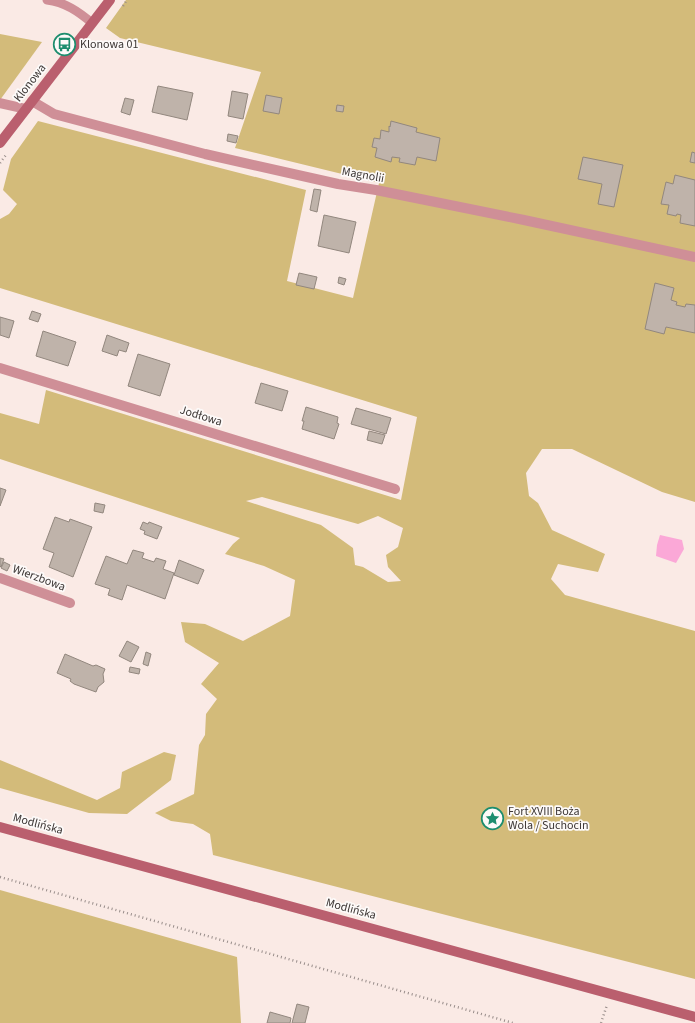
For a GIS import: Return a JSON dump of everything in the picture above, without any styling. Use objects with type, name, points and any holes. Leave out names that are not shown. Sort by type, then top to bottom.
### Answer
[{"type":"main road","name":"Klonowa","points":[[0,143],[110,0]]},
{"type":"main road","name":"Modlińska","points":[[0,827],[695,1017]]},
{"type":"street","name":"Magnolii","points":[[0,103],[29,105],[54,114],[205,154],[338,184],[376,190],[524,220],[695,258]]},
{"type":"street","name":"Jodłowa","points":[[0,368],[395,490]]},
{"type":"street","name":"Wierzbowa","points":[[0,578],[70,603]]},
{"type":"lane","points":[[48,0],[64,3],[83,15],[92,23]]},
{"type":"path","points":[[0,877],[513,1023]]},
{"type":"shaded area","points":[[126,0],[695,0],[695,502],[662,492],[572,449],[542,449],[526,473],[529,496],[538,503],[552,530],[605,554],[598,572],[558,564],[551,579],[565,595],[695,631],[695,979],[213,855],[210,834],[193,824],[171,821],[155,813],[194,794],[199,745],[205,735],[206,714],[217,699],[201,684],[219,663],[185,642],[181,622],[205,624],[243,641],[290,616],[295,580],[264,566],[225,554],[240,538],[0,459],[0,413],[39,424],[46,390],[401,500],[417,417],[0,288],[0,219],[9,214],[17,204],[3,190],[11,159],[38,121],[306,190],[287,281],[353,298],[379,183],[235,148],[261,72],[120,38],[106,28]],"holes":[[[262,497],[358,524],[378,516],[403,528],[398,547],[386,555],[388,567],[401,581],[388,582],[363,567],[355,565],[353,548],[321,525],[246,501]]]},
{"type":"shaded area","points":[[0,34],[42,42],[0,100]]},
{"type":"shaded area","points":[[660,535],[682,540],[684,549],[676,563],[656,556]]},
{"type":"shaded area","points":[[164,752],[176,755],[171,780],[127,814],[89,813],[0,788],[0,760],[97,800],[120,788],[122,772]]},
{"type":"shaded area","points":[[0,890],[237,957],[241,1023],[0,1023]]},
{"type":"building","points":[[158,86],[193,93],[187,120],[152,112]]},
{"type":"building","points":[[232,91],[248,94],[243,119],[228,116]]},
{"type":"building","points":[[266,95],[282,98],[279,114],[263,111]]},
{"type":"building","points":[[125,98],[134,100],[130,115],[121,112]]},
{"type":"building","points":[[337,105],[344,106],[343,112],[336,111]]},
{"type":"building","points":[[391,121],[417,128],[416,132],[440,138],[436,161],[417,157],[415,165],[399,162],[400,158],[392,157],[391,162],[375,157],[377,148],[372,147],[374,138],[380,139],[381,130],[389,132]]},
{"type":"building","points":[[228,134],[238,136],[236,143],[227,141]]},
{"type":"building","points":[[692,152],[695,153],[695,163],[690,162]]},
{"type":"building","points":[[583,157],[623,165],[614,207],[598,204],[602,184],[578,179]]},
{"type":"building","points":[[675,175],[695,180],[695,226],[680,223],[681,215],[677,214],[676,216],[667,214],[669,205],[661,204],[666,182],[673,184]]},
{"type":"building","points":[[314,189],[321,190],[317,212],[310,210]]},
{"type":"building","points":[[324,215],[356,222],[349,253],[318,246]]},
{"type":"building","points":[[299,273],[317,277],[314,289],[296,285]]},
{"type":"building","points":[[339,277],[346,279],[344,285],[338,283]]},
{"type":"building","points":[[655,283],[674,288],[671,300],[677,302],[676,305],[685,307],[686,304],[695,305],[695,333],[666,327],[664,334],[645,329]]},
{"type":"building","points":[[32,311],[41,314],[38,322],[29,319]]},
{"type":"building","points":[[0,317],[14,321],[9,338],[0,335]]},
{"type":"building","points":[[43,331],[76,342],[68,366],[36,356]]},
{"type":"building","points":[[107,335],[129,343],[126,352],[119,350],[117,356],[102,351]]},
{"type":"building","points":[[138,354],[170,364],[160,396],[128,386]]},
{"type":"building","points":[[261,383],[288,391],[282,411],[255,403]]},
{"type":"building","points":[[306,407],[338,417],[337,423],[339,424],[334,439],[302,429],[304,421],[302,421]]},
{"type":"building","points":[[356,408],[391,418],[386,434],[351,424]]},
{"type":"building","points":[[369,431],[385,435],[382,444],[367,440]]},
{"type":"building","points":[[0,488],[6,490],[0,506]]},
{"type":"building","points":[[95,503],[105,505],[103,513],[94,511]]},
{"type":"building","points":[[55,517],[69,522],[70,519],[92,527],[73,577],[49,567],[54,553],[43,549]]},
{"type":"building","points":[[143,522],[148,524],[149,522],[162,527],[157,539],[144,534],[145,531],[140,529]]},
{"type":"building","points":[[133,550],[144,553],[142,558],[154,562],[156,558],[166,561],[163,569],[174,573],[165,599],[127,585],[122,600],[108,595],[110,589],[95,584],[106,556],[127,564]]},
{"type":"building","points":[[0,558],[4,559],[1,567],[0,566]]},
{"type":"building","points":[[179,560],[204,570],[198,584],[174,575]]},
{"type":"building","points":[[4,562],[10,565],[7,571],[1,568]]},
{"type":"building","points":[[127,641],[139,647],[131,662],[119,656]]},
{"type":"building","points":[[146,652],[151,654],[148,666],[143,664]]},
{"type":"building","points":[[65,654],[93,666],[96,665],[105,669],[103,674],[104,682],[98,687],[96,692],[74,684],[70,681],[71,679],[57,673]]},
{"type":"building","points":[[130,667],[140,669],[139,674],[129,672]]},
{"type":"building","points":[[297,1004],[309,1007],[305,1023],[292,1023]]},
{"type":"building","points":[[270,1012],[291,1018],[290,1023],[267,1023]]},
{"type":"place","name":"Klonowa 01","points":[[64,44]]},
{"type":"place","name":"Fort XVIII Boża Wola / Suchocin","points":[[493,818]]}]
